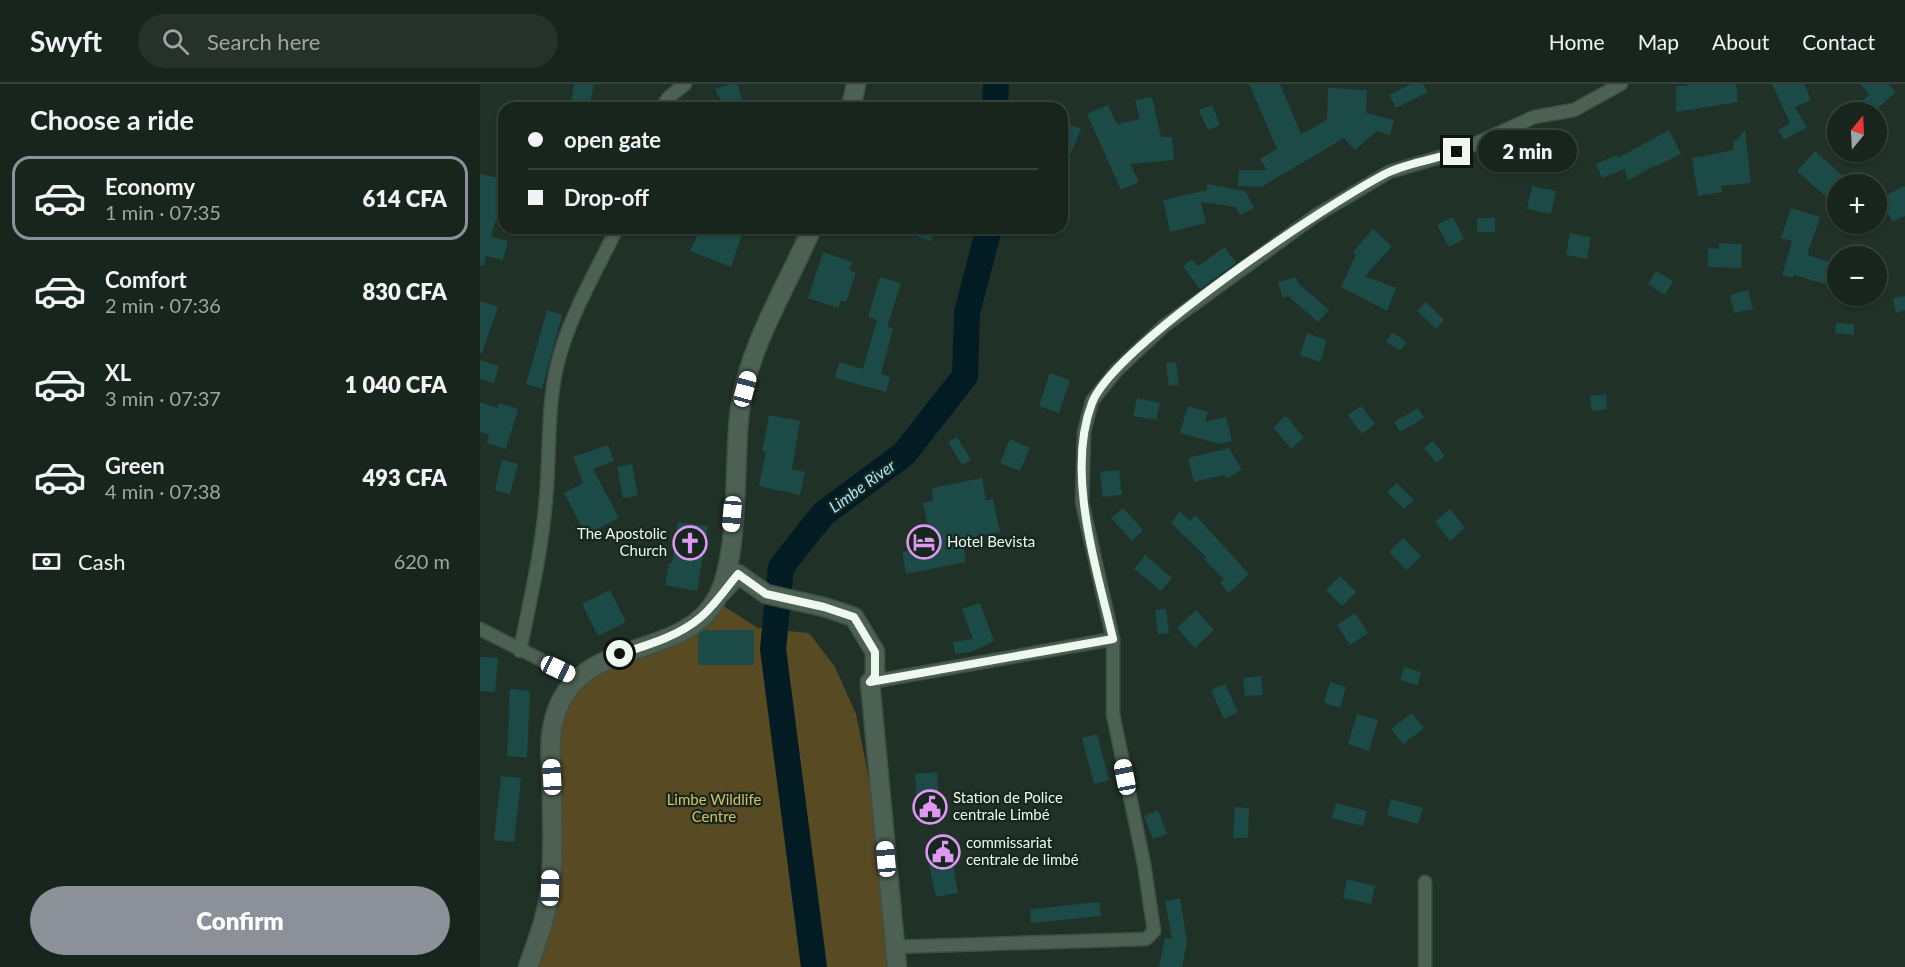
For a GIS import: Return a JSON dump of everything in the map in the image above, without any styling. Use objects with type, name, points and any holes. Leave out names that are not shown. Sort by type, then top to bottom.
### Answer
[{"type":"street","points":[[666,102],[685,84]]},
{"type":"street","points":[[852,102],[854,84]]},
{"type":"street","points":[[894,948],[1146,939],[1154,931],[1144,864],[1113,714],[1113,639],[1082,502],[1087,422],[1092,401],[1117,370],[1164,326],[1315,216],[1389,172],[1457,152],[1534,117],[1574,110],[1621,84]]},
{"type":"street","points":[[520,651],[540,556],[547,495],[549,426],[557,366],[576,315],[614,234]]},
{"type":"street","points":[[718,597],[729,558],[740,408],[763,331],[809,234]]},
{"type":"street","points":[[528,967],[543,924],[550,888],[550,746],[554,717],[565,693],[588,669],[607,659],[681,631],[701,617],[738,574],[766,594],[799,600],[854,617],[875,652],[875,676],[870,682],[897,967]]},
{"type":"street","points":[[480,629],[577,678]]},
{"type":"street","points":[[870,682],[1113,639]]},
{"type":"street","points":[[1425,882],[1425,967]]},
{"type":"green space","name":"Limbe Wildlife Centre","points":[[722,605],[758,628],[809,633],[835,667],[856,714],[906,967],[533,967],[553,912],[556,718],[578,681]]},
{"type":"building","points":[[574,84],[594,84],[590,102],[571,102]]},
{"type":"building","points":[[737,84],[743,102],[722,102],[715,89]]},
{"type":"building","points":[[1249,84],[1280,84],[1301,134],[1327,120],[1328,88],[1367,90],[1366,113],[1394,120],[1390,135],[1377,131],[1355,150],[1344,138],[1261,187],[1238,186],[1239,170],[1267,170],[1260,159],[1277,149]]},
{"type":"building","points":[[1411,84],[1423,84],[1428,92],[1396,108],[1389,95]]},
{"type":"building","points":[[1687,84],[1736,84],[1738,102],[1676,112],[1676,86],[1687,86]]},
{"type":"building","points":[[1772,84],[1804,84],[1811,100],[1795,107],[1807,127],[1784,140],[1778,130],[1790,123]]},
{"type":"building","points":[[1860,84],[1889,84],[1896,92],[1884,102],[1862,102],[1869,94]]},
{"type":"building","points":[[1152,97],[1161,137],[1172,137],[1174,160],[1130,164],[1139,182],[1121,190],[1087,114],[1108,105],[1117,124],[1140,119],[1135,100]]},
{"type":"building","points":[[1212,105],[1220,125],[1208,130],[1199,110]]},
{"type":"building","points":[[1068,124],[1081,129],[1071,153],[1068,152]]},
{"type":"building","points":[[1669,130],[1681,154],[1655,167],[1655,165],[1628,181],[1625,169],[1602,178],[1596,164],[1617,155],[1618,158]]},
{"type":"building","points":[[1745,130],[1751,183],[1721,186],[1722,192],[1698,196],[1692,158],[1734,150],[1733,141],[1737,140]]},
{"type":"building","points":[[1815,151],[1841,174],[1827,174],[1827,198],[1797,171]]},
{"type":"building","points":[[480,174],[498,178],[498,212],[491,237],[508,241],[503,260],[486,256],[484,266],[480,265]]},
{"type":"building","points":[[1207,184],[1245,191],[1254,208],[1240,215],[1236,207],[1201,202],[1206,223],[1170,232],[1163,200],[1207,190]]},
{"type":"building","points":[[1532,186],[1556,191],[1551,214],[1527,209]]},
{"type":"building","points":[[1905,186],[1905,216],[1892,222],[1887,211],[1887,195]]},
{"type":"building","points":[[1791,208],[1820,217],[1807,255],[1827,261],[1827,284],[1794,275],[1793,278],[1782,275],[1792,241],[1781,238]]},
{"type":"building","points":[[1453,217],[1464,239],[1449,247],[1437,225]]},
{"type":"building","points":[[1477,218],[1495,218],[1495,232],[1477,232]]},
{"type":"building","points":[[1373,229],[1392,246],[1365,276],[1396,288],[1387,311],[1341,287],[1356,255],[1353,252]]},
{"type":"building","points":[[1570,233],[1591,237],[1587,259],[1566,255]]},
{"type":"building","points":[[698,234],[742,234],[731,267],[690,251]]},
{"type":"building","points":[[910,234],[933,234],[931,241]]},
{"type":"building","points":[[1719,243],[1742,244],[1741,268],[1708,267],[1708,248],[1719,249]]},
{"type":"building","points":[[1225,247],[1236,263],[1200,289],[1183,266],[1192,259],[1198,266]]},
{"type":"building","points":[[823,252],[852,262],[849,270],[856,273],[846,302],[841,300],[838,308],[808,298]]},
{"type":"building","points":[[1656,271],[1673,281],[1665,295],[1648,284]]},
{"type":"building","points":[[880,277],[901,283],[887,327],[893,328],[881,374],[890,377],[886,392],[835,378],[839,362],[863,369],[877,320],[868,317]]},
{"type":"building","points":[[1296,277],[1298,283],[1329,310],[1318,322],[1288,296],[1283,298],[1278,282]]},
{"type":"building","points":[[1748,290],[1753,309],[1734,313],[1730,295]]},
{"type":"building","points":[[1905,296],[1905,310],[1896,313],[1893,298]]},
{"type":"building","points":[[480,301],[498,307],[482,353],[480,353]]},
{"type":"building","points":[[1426,302],[1444,320],[1436,329],[1417,311]]},
{"type":"building","points":[[547,310],[562,315],[542,389],[526,384]]},
{"type":"building","points":[[1836,323],[1854,324],[1854,335],[1835,333]]},
{"type":"building","points":[[1392,332],[1407,342],[1400,351],[1386,342]]},
{"type":"building","points":[[1307,333],[1327,340],[1320,362],[1300,355]]},
{"type":"building","points":[[480,360],[499,366],[494,383],[480,379]]},
{"type":"building","points":[[1176,362],[1179,385],[1169,386],[1166,363]]},
{"type":"building","points":[[1050,373],[1070,380],[1059,413],[1039,406]]},
{"type":"building","points":[[1606,394],[1607,409],[1592,411],[1590,396]]},
{"type":"building","points":[[1137,398],[1160,403],[1156,420],[1133,416]]},
{"type":"building","points":[[480,402],[497,408],[499,403],[518,409],[506,449],[487,443],[489,434],[480,432]]},
{"type":"building","points":[[1188,406],[1208,412],[1205,422],[1226,417],[1232,441],[1219,444],[1180,433]]},
{"type":"building","points":[[1361,406],[1375,424],[1362,434],[1348,415]]},
{"type":"building","points":[[1418,408],[1424,418],[1400,432],[1394,422]]},
{"type":"building","points":[[769,415],[800,421],[792,469],[805,472],[800,495],[759,486],[766,452],[762,451]]},
{"type":"building","points":[[1286,416],[1304,438],[1291,449],[1273,427]]},
{"type":"building","points":[[957,437],[971,460],[962,465],[948,442]]},
{"type":"building","points":[[1010,439],[1030,448],[1020,471],[1000,463]]},
{"type":"building","points":[[1433,441],[1445,456],[1436,463],[1424,448]]},
{"type":"building","points":[[608,445],[614,461],[593,469],[619,518],[586,535],[564,493],[583,483],[573,457]]},
{"type":"building","points":[[1229,448],[1242,470],[1226,479],[1224,475],[1194,482],[1188,458]]},
{"type":"building","points":[[502,460],[518,464],[510,494],[495,490]]},
{"type":"building","points":[[632,464],[638,496],[623,498],[617,467]]},
{"type":"building","points":[[1119,470],[1122,495],[1103,497],[1100,472]]},
{"type":"building","points":[[982,478],[986,500],[993,499],[1000,532],[962,539],[966,562],[906,574],[902,552],[932,546],[923,503],[933,501],[932,488]]},
{"type":"building","points":[[1397,483],[1414,500],[1404,509],[1387,492]]},
{"type":"building","points":[[1123,508],[1143,530],[1132,541],[1111,518]]},
{"type":"building","points":[[1450,509],[1465,528],[1450,541],[1435,522]]},
{"type":"building","points":[[1180,511],[1190,521],[1195,515],[1249,574],[1229,593],[1220,583],[1224,579],[1204,559],[1206,557],[1171,523]]},
{"type":"building","points":[[678,522],[708,526],[697,591],[665,585],[669,563],[672,563]]},
{"type":"building","points":[[1403,538],[1421,556],[1407,570],[1389,552]]},
{"type":"building","points":[[1145,555],[1172,578],[1161,591],[1134,569]]},
{"type":"building","points":[[1340,576],[1356,592],[1342,606],[1326,590]]},
{"type":"building","points":[[610,590],[626,622],[598,636],[582,604]]},
{"type":"building","points":[[980,603],[994,641],[971,652],[955,654],[953,642],[973,639],[962,609]]},
{"type":"building","points":[[1166,609],[1169,633],[1158,634],[1155,610]]},
{"type":"building","points":[[1196,610],[1214,630],[1195,648],[1177,628]]},
{"type":"building","points":[[1355,613],[1368,633],[1350,645],[1337,625]]},
{"type":"building","points":[[704,630],[754,630],[754,665],[698,665],[698,634]]},
{"type":"building","points":[[480,657],[498,658],[495,692],[480,691]]},
{"type":"building","points":[[1404,667],[1421,672],[1418,685],[1400,680]]},
{"type":"building","points":[[1261,676],[1263,695],[1245,696],[1243,678]]},
{"type":"building","points":[[1330,682],[1346,687],[1340,708],[1324,703]]},
{"type":"building","points":[[1225,684],[1238,712],[1224,719],[1211,690]]},
{"type":"building","points":[[510,689],[530,691],[527,758],[507,756]]},
{"type":"building","points":[[1412,713],[1424,728],[1403,744],[1391,729]]},
{"type":"building","points":[[1357,714],[1378,720],[1369,751],[1348,744]]},
{"type":"building","points":[[1097,734],[1109,780],[1094,784],[1082,738]]},
{"type":"building","points":[[937,772],[940,817],[918,819],[915,774]]},
{"type":"building","points":[[501,776],[521,778],[514,842],[494,840]]},
{"type":"building","points":[[1391,799],[1423,808],[1418,824],[1387,815]]},
{"type":"building","points":[[1336,803],[1367,811],[1363,826],[1332,818]]},
{"type":"building","points":[[1235,807],[1249,808],[1248,838],[1233,838]]},
{"type":"building","points":[[1158,810],[1167,834],[1153,839],[1144,816]]},
{"type":"building","points":[[949,844],[958,893],[936,897],[929,864],[937,863],[935,846]]},
{"type":"building","points":[[1347,879],[1375,886],[1371,904],[1343,898]]},
{"type":"building","points":[[1180,898],[1187,942],[1182,967],[1159,967],[1165,938],[1172,939],[1165,901]]},
{"type":"building","points":[[1099,902],[1101,916],[1031,923],[1030,909]]},
{"type":"waterway","name":"Limbe River","points":[[995,102],[996,84]]},
{"type":"waterway","name":"Limbe River","points":[[814,967],[773,649],[781,567],[823,514],[904,454],[965,376],[967,313],[987,234]]},
{"type":"place","name":"Hotel Bevista","points":[[924,542]]},
{"type":"place","name":"The Apostolic Church","points":[[690,543]]},
{"type":"place","name":"Station de Police centrale Limbé","points":[[930,807]]},
{"type":"place","name":"commissariat centrale de limbé","points":[[943,852]]},
{"type":"route","points":[[620,654],[681,631],[701,617],[738,574],[766,594],[799,600],[854,617],[875,652],[875,676],[870,682],[1113,639],[1082,502],[1084,432],[1092,401],[1117,370],[1164,326],[1315,216],[1389,172],[1457,152]]}]
